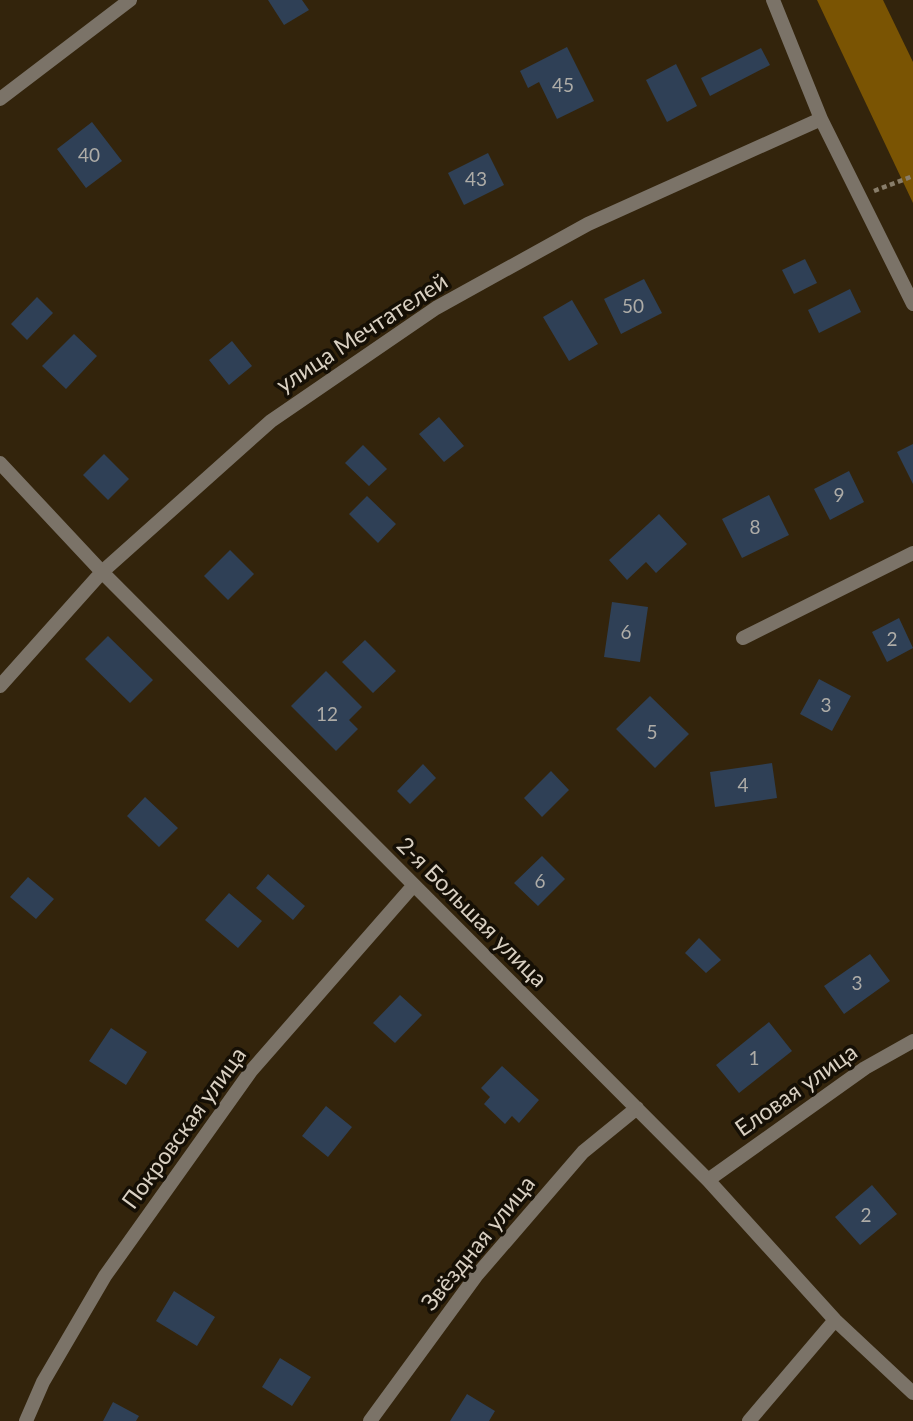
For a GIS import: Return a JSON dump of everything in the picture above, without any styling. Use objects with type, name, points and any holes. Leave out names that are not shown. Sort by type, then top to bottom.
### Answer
[{"type":"street","points":[[0,99],[130,0]]},
{"type":"street","points":[[773,0],[821,119],[913,304]]},
{"type":"street","name":"улица Мечтателей","points":[[0,686],[102,572],[271,421],[436,308],[588,224],[821,119]]},
{"type":"street","name":"2-я Большая улица","points":[[0,463],[102,572],[708,1180],[835,1320],[913,1393]]},
{"type":"street","points":[[743,638],[913,553]]},
{"type":"street","name":"Покровская улица","points":[[26,1421],[43,1382],[105,1276],[251,1071],[414,886]]},
{"type":"street","name":"Еловая улица","points":[[708,1180],[866,1068],[913,1041]]},
{"type":"street","name":"Звёздная улица","points":[[370,1421],[476,1276],[583,1152],[637,1108]]},
{"type":"street","points":[[749,1421],[835,1320]]},
{"type":"path","points":[[860,196],[913,176]]},
{"type":"shaded area","points":[[817,0],[883,0],[913,62],[913,203]]},
{"type":"building","points":[[268,0],[302,0],[309,10],[284,25]]},
{"type":"building","points":[[567,47],[594,101],[557,119],[539,82],[528,88],[520,71]]},
{"type":"building","points":[[761,48],[770,65],[710,96],[701,78]]},
{"type":"building","points":[[676,64],[697,106],[667,122],[646,80]]},
{"type":"building","points":[[92,122],[122,161],[86,188],[57,149]]},
{"type":"building","points":[[488,153],[504,185],[464,205],[448,173]]},
{"type":"building","points":[[805,259],[817,283],[794,294],[782,270]]},
{"type":"building","points":[[644,279],[662,313],[621,334],[604,299]]},
{"type":"building","points":[[850,289],[861,312],[819,333],[808,310]]},
{"type":"building","points":[[37,297],[53,313],[27,340],[11,324]]},
{"type":"building","points":[[572,300],[598,344],[569,361],[543,317]]},
{"type":"building","points":[[74,334],[97,356],[66,389],[42,366]]},
{"type":"building","points":[[232,341],[252,366],[229,385],[209,360]]},
{"type":"building","points":[[439,417],[464,446],[444,462],[419,434]]},
{"type":"building","points":[[913,444],[913,484],[897,452]]},
{"type":"building","points":[[363,445],[387,469],[369,486],[345,463]]},
{"type":"building","points":[[104,454],[129,479],[108,500],[83,475]]},
{"type":"building","points":[[849,471],[864,502],[830,520],[814,489]]},
{"type":"building","points":[[769,495],[789,535],[742,558],[722,519]]},
{"type":"building","points":[[367,496],[396,524],[378,543],[349,514]]},
{"type":"building","points":[[659,514],[687,544],[656,573],[646,562],[627,580],[609,560]]},
{"type":"building","points":[[230,550],[254,574],[228,600],[204,576]]},
{"type":"building","points":[[612,602],[648,607],[640,662],[604,657]]},
{"type":"building","points":[[899,618],[913,648],[887,662],[872,632]]},
{"type":"building","points":[[108,636],[153,680],[130,703],[85,659]]},
{"type":"building","points":[[365,640],[396,671],[373,693],[342,662]]},
{"type":"building","points":[[326,671],[362,707],[349,720],[358,729],[336,751],[291,706]]},
{"type":"building","points":[[819,679],[851,696],[832,731],[800,714]]},
{"type":"building","points":[[650,696],[689,734],[655,768],[616,729]]},
{"type":"building","points":[[772,763],[777,798],[715,807],[710,772]]},
{"type":"building","points":[[423,764],[436,778],[410,804],[397,791]]},
{"type":"building","points":[[551,771],[569,790],[542,817],[524,798]]},
{"type":"building","points":[[145,797],[178,828],[159,847],[127,816]]},
{"type":"building","points":[[542,856],[565,879],[538,906],[514,883]]},
{"type":"building","points":[[268,874],[305,906],[293,920],[256,888]]},
{"type":"building","points":[[28,877],[54,899],[36,919],[10,897]]},
{"type":"building","points":[[229,893],[262,921],[238,948],[205,920]]},
{"type":"building","points":[[699,938],[721,960],[706,973],[685,953]]},
{"type":"building","points":[[870,954],[890,981],[844,1014],[824,986]]},
{"type":"building","points":[[400,995],[422,1015],[395,1043],[373,1023]]},
{"type":"building","points":[[769,1022],[792,1051],[739,1093],[716,1065]]},
{"type":"building","points":[[111,1028],[147,1052],[126,1085],[89,1061]]},
{"type":"building","points":[[502,1066],[539,1100],[519,1123],[512,1116],[505,1124],[484,1104],[490,1097],[481,1088]]},
{"type":"building","points":[[326,1106],[352,1127],[328,1157],[302,1136]]},
{"type":"building","points":[[872,1185],[897,1214],[860,1245],[835,1217]]},
{"type":"building","points":[[174,1291],[215,1317],[197,1346],[156,1321]]},
{"type":"building","points":[[280,1358],[311,1377],[292,1406],[262,1387]]},
{"type":"building","points":[[467,1394],[495,1411],[489,1421],[450,1421]]},
{"type":"building","points":[[113,1402],[139,1416],[136,1421],[103,1421]]}]
